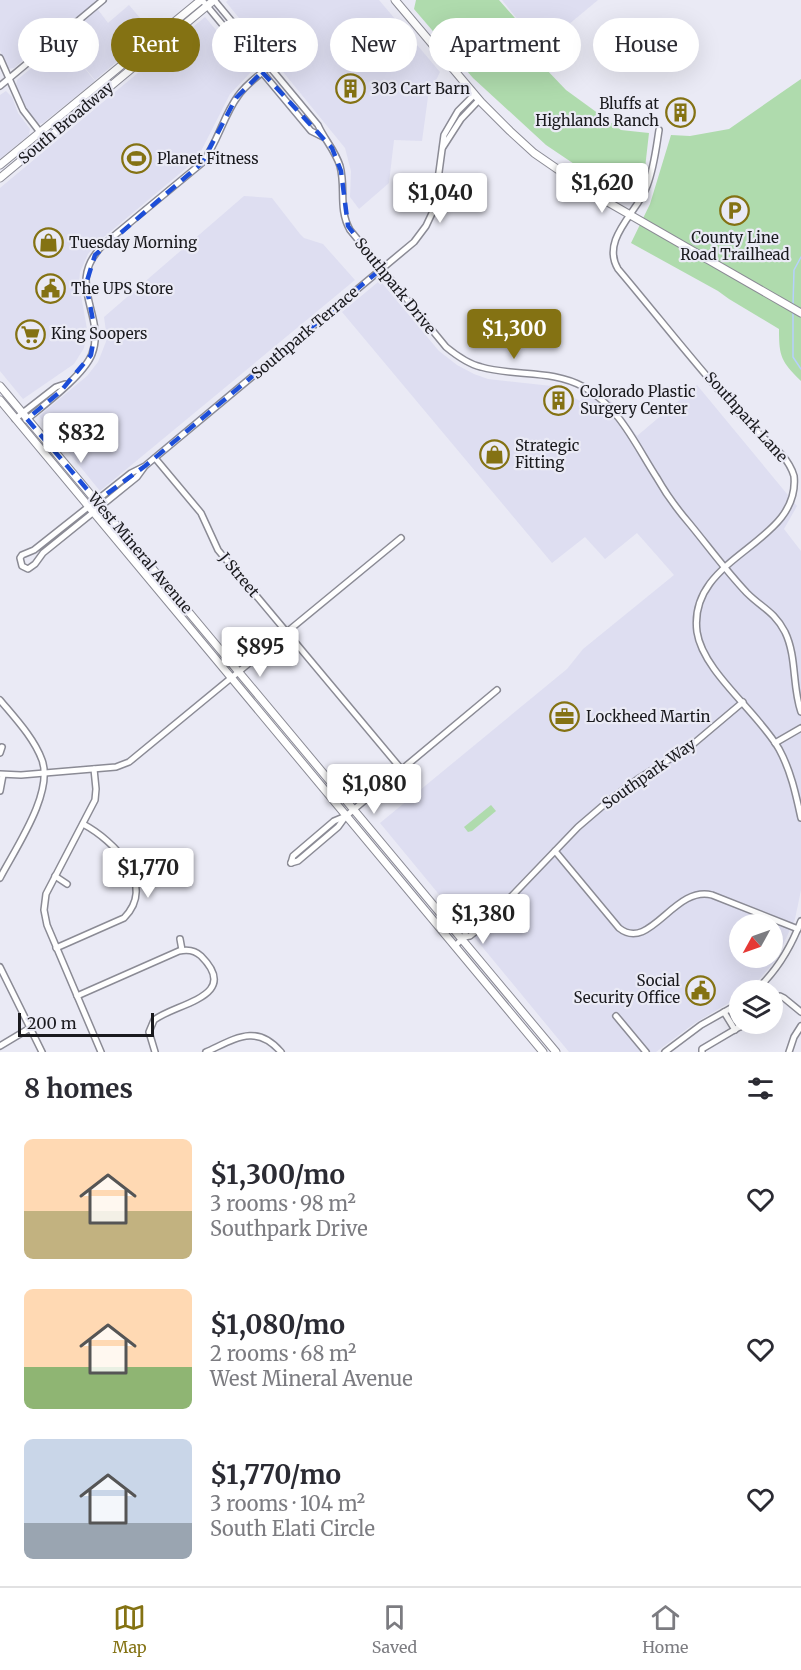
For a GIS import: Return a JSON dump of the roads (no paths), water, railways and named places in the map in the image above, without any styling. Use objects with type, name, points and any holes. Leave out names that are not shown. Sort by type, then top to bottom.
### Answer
[{"type":"main road","name":"South Broadway","points":[[0,165],[203,2],[214,0]]},
{"type":"main road","points":[[395,0],[477,97],[534,153],[630,216],[800,312]]},
{"type":"main road","name":"South Broadway","points":[[0,178],[203,2]]},
{"type":"main road","name":"West Mineral Avenue","points":[[0,386],[556,1052]]},
{"type":"main road","name":"West Mineral Avenue","points":[[0,400],[543,1052]]},
{"type":"street","points":[[0,86],[103,0]]},
{"type":"street","name":"Southpark Drive","points":[[214,0],[229,18]]},
{"type":"street","name":"Southpark Drive","points":[[203,2],[216,18]]},
{"type":"street","points":[[0,58],[23,110],[46,140]]},
{"type":"street","points":[[18,422],[56,387],[65,384],[87,363],[94,345],[95,331],[86,284],[89,266],[95,255],[104,244],[202,163],[212,148],[236,98],[262,72]]},
{"type":"street","name":"Southpark Drive","points":[[262,72],[311,131],[323,137]]},
{"type":"street","name":"Southpark Drive","points":[[273,72],[318,124],[323,137],[335,154],[342,180],[342,210],[348,226],[436,336],[457,356],[481,367],[564,378],[592,392],[605,402],[630,432],[674,504],[748,594],[768,609],[784,630],[792,655],[795,689],[801,712]]},
{"type":"street","name":"Southpark Terrace","points":[[91,509],[131,473],[155,458],[414,242],[427,225],[437,196],[443,139],[449,125],[458,111],[477,97]]},
{"type":"street","name":"Southpark Lane","points":[[659,130],[647,187],[618,234],[613,259],[618,269],[748,424],[783,456],[794,477],[791,509],[784,520],[713,579],[703,593],[697,614],[697,627],[699,644],[707,660],[775,743],[793,781],[801,818]]},
{"type":"street","name":"J Street","points":[[155,458],[201,513],[218,550],[402,770]]},
{"type":"street","points":[[91,509],[31,567],[22,566],[20,558],[22,555],[34,550],[91,509]]},
{"type":"street","points":[[0,791],[2,774],[116,767],[129,762],[401,538]]},
{"type":"street","points":[[346,816],[334,821],[293,856],[291,863],[298,861],[338,827],[346,816],[497,690]]},
{"type":"street","points":[[0,700],[37,750],[43,761],[45,773],[42,797],[0,878]]},
{"type":"street","name":"Southpark Way","points":[[454,946],[463,938],[466,931],[497,906],[507,901],[606,803],[638,779],[692,745],[743,702]]},
{"type":"street","points":[[775,743],[801,728]]},
{"type":"street","points":[[94,769],[96,795],[46,894],[44,912],[46,925],[101,1052]]},
{"type":"street","points":[[56,948],[118,922],[131,911],[136,897],[136,879],[127,864],[104,836],[83,824]]},
{"type":"street","points":[[555,851],[619,928],[628,934],[642,933],[683,900],[700,894],[712,895],[798,929]]},
{"type":"street","points":[[55,876],[67,884]]},
{"type":"street","points":[[765,980],[781,961],[801,921]]},
{"type":"street","points":[[180,939],[182,950]]},
{"type":"street","points":[[77,996],[182,950],[198,954],[210,967],[214,980],[207,994],[159,1016],[152,1023],[149,1036],[155,1052]]},
{"type":"street","points":[[0,967],[42,1052]]},
{"type":"street","points":[[783,998],[801,1012]]},
{"type":"street","points":[[665,1052],[701,1025],[727,1011],[729,1014]]},
{"type":"street","points":[[616,1016],[646,1052]]},
{"type":"street","points":[[789,1052],[801,1026]]},
{"type":"street","points":[[0,1046],[30,1028]]},
{"type":"street","points":[[702,1052],[702,1049],[729,1033]]},
{"type":"street","points":[[206,1052],[245,1035],[267,1039],[281,1052]]},
{"type":"waterway","points":[[793,305],[794,270],[801,257]]},
{"type":"waterway","points":[[793,313],[793,357],[801,369]]},
{"type":"place","name":"303 Cart Barn","points":[[350,89]]},
{"type":"place","name":"Bluffs at Highlands Ranch","points":[[680,113]]},
{"type":"place","name":"Planet Fitness","points":[[136,159]]},
{"type":"place","name":"County Line Road Trailhead","points":[[735,211]]},
{"type":"place","name":"Tuesday Morning","points":[[48,243]]},
{"type":"place","name":"The UPS Store","points":[[50,289]]},
{"type":"place","name":"King Soopers","points":[[30,334]]},
{"type":"place","name":"Colorado Plastic Surgery Center","points":[[559,401]]},
{"type":"place","name":"Strategic Fitting","points":[[494,455]]},
{"type":"place","name":"Lockheed Martin","points":[[565,717]]},
{"type":"place","name":"Social Security Office","points":[[701,990]]}]
